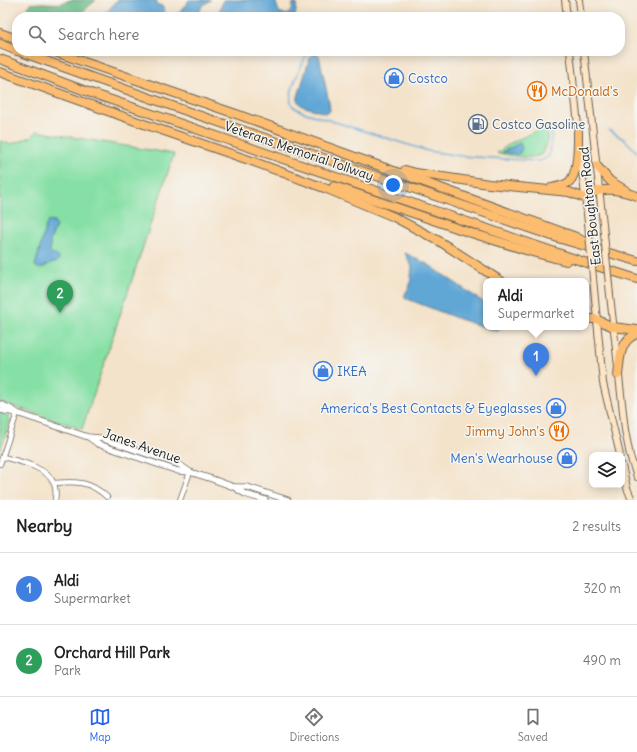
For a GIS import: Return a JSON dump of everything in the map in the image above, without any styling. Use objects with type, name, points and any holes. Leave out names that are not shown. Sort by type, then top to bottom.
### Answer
[{"type":"highway","points":[[0,33],[12,37]]},
{"type":"highway","name":"Veterans Memorial Tollway","points":[[0,44],[12,49]]},
{"type":"highway","name":"Veterans Memorial Tollway","points":[[32,56],[200,116],[554,236],[637,261]]},
{"type":"highway","points":[[67,56],[343,152],[576,237],[598,249]]},
{"type":"highway","name":"Veterans Memorial Tollway","points":[[0,59],[91,93],[584,262],[637,278]]},
{"type":"highway","points":[[0,72],[249,160],[394,217],[439,242],[496,278]]},
{"type":"highway","points":[[545,190],[565,184],[572,178],[576,166],[578,132]]},
{"type":"highway","points":[[343,152],[416,173],[489,184],[574,193],[585,198],[600,190],[635,195]]},
{"type":"highway","points":[[249,160],[266,164],[532,252],[563,260],[584,262]]},
{"type":"highway","points":[[597,166],[610,181],[635,195]]},
{"type":"highway","points":[[589,319],[596,319],[613,326],[637,330]]},
{"type":"highway","points":[[618,375],[622,350],[627,340],[637,334]]},
{"type":"main road","points":[[565,0],[566,12]]},
{"type":"main road","points":[[579,0],[580,12]]},
{"type":"main road","name":"East Boughton Road","points":[[570,56],[603,383],[619,452]]},
{"type":"main road","name":"East Boughton Road","points":[[585,56],[600,190],[618,375],[625,430],[630,456],[637,477]]},
{"type":"main road","points":[[625,479],[632,500]]},
{"type":"street","name":"Janes Avenue","points":[[0,404],[18,413]]},
{"type":"street","name":"Janes Avenue","points":[[0,410],[18,413],[88,437],[98,444],[178,471],[190,472],[234,487],[245,494],[265,500]]},
{"type":"street","points":[[0,464],[18,413]]},
{"type":"street","points":[[3,456],[38,468],[44,472],[54,483],[56,500]]},
{"type":"street","points":[[180,500],[190,472]]},
{"type":"street","points":[[54,483],[84,483],[100,490],[107,497]]},
{"type":"street","name":"Janes Avenue","points":[[234,487],[247,487],[288,500]]},
{"type":"green space","points":[[71,0],[96,0],[82,12],[29,12],[27,9],[30,4],[60,4]]},
{"type":"green space","points":[[548,125],[547,141],[541,155],[525,157],[497,153],[511,143]]},
{"type":"green space","points":[[36,131],[174,154],[82,429],[0,402],[0,141],[11,144],[31,137]]},
{"type":"green space","points":[[0,412],[9,416],[10,420],[0,451]]},
{"type":"water","points":[[117,0],[157,0],[156,4],[162,6],[165,12],[107,12]]},
{"type":"water","points":[[189,0],[211,0],[202,6],[199,12],[180,12]]},
{"type":"water","points":[[224,0],[275,0],[279,12],[218,12]]},
{"type":"water","points":[[293,3],[297,4],[296,12],[290,12],[292,10]]},
{"type":"water","points":[[311,56],[319,56],[329,103],[330,110],[328,113],[302,106],[297,100]]},
{"type":"water","points":[[520,143],[522,147],[520,153],[502,152]]},
{"type":"water","points":[[49,221],[54,222],[56,226],[50,241],[50,252],[59,259],[57,262],[51,263],[43,268],[38,268],[35,266],[46,225]]},
{"type":"water","points":[[405,253],[429,265],[483,302],[483,327],[405,298],[405,294],[410,286],[412,267]]},
{"type":"waterway","points":[[306,56],[291,94],[291,101],[294,107],[303,112],[428,151],[461,156],[537,161],[543,160],[549,156],[552,133],[554,130],[561,127]]},
{"type":"waterway","points":[[609,130],[625,140],[637,152]]},
{"type":"place","name":"Costco","points":[[394,78]]},
{"type":"place","name":"McDonald's","points":[[537,91]]},
{"type":"place","name":"Costco Gasoline","points":[[478,124]]},
{"type":"place","name":"Orchard Hill Park","points":[[60,313]]},
{"type":"place","name":"IKEA","points":[[323,371]]},
{"type":"place","name":"Aldi","points":[[536,376]]},
{"type":"place","name":"America's Best Contacts & Eyeglasses","points":[[556,408]]},
{"type":"place","name":"Jimmy John's","points":[[559,431]]},
{"type":"place","name":"Men's Wearhouse","points":[[567,458]]}]
